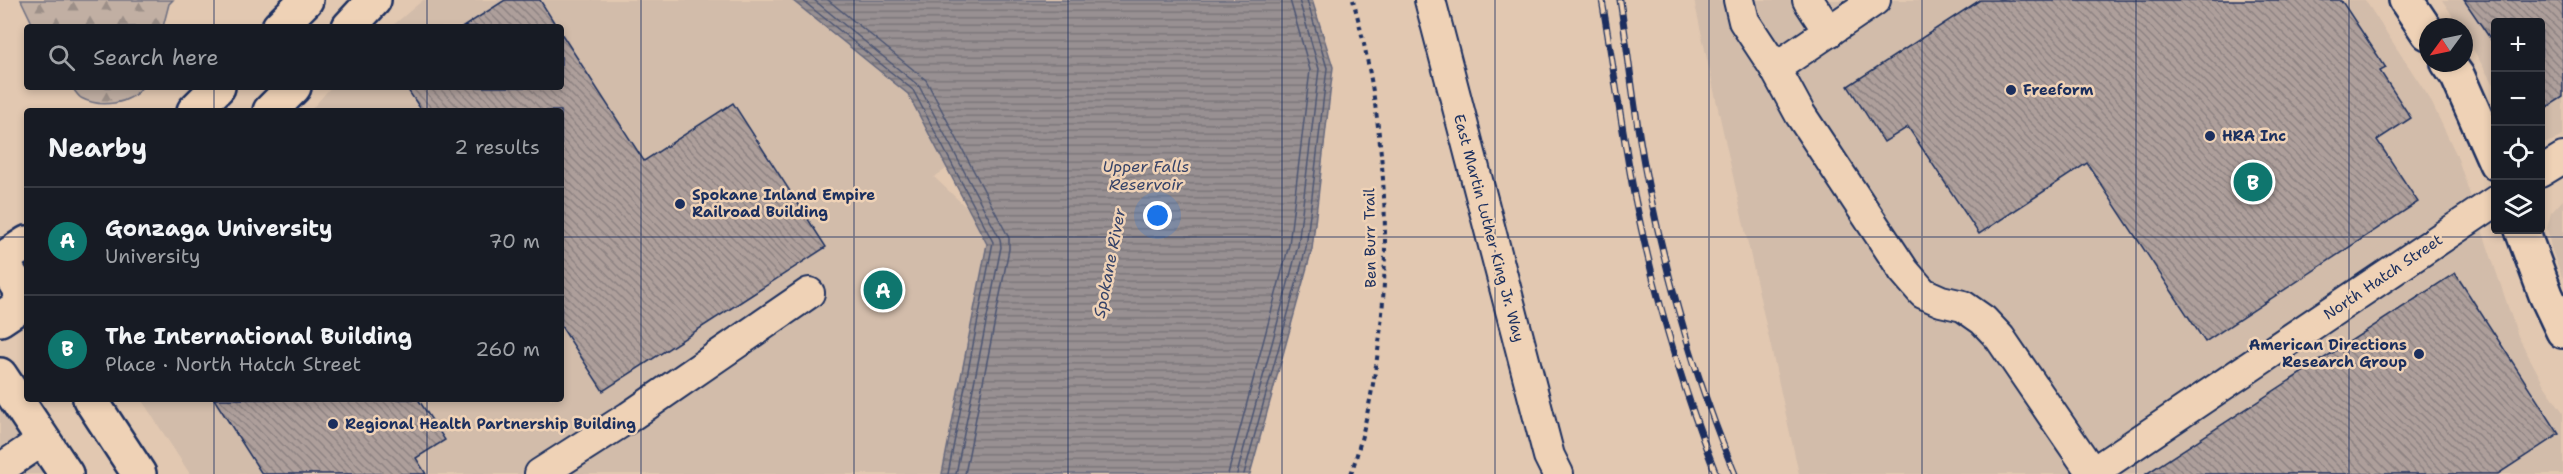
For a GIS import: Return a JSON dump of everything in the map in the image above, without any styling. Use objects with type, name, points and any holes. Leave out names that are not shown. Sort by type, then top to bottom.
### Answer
[{"type":"main road","points":[[282,24],[306,0]]},
{"type":"main road","points":[[352,24],[374,0]]},
{"type":"main road","points":[[2406,0],[2419,20]]},
{"type":"main road","points":[[2454,72],[2491,152]]},
{"type":"main road","points":[[197,108],[215,90]]},
{"type":"main road","points":[[273,108],[291,90]]},
{"type":"main road","points":[[2523,234],[2546,295],[2563,331]]},
{"type":"main road","points":[[7,256],[24,294]]},
{"type":"main road","points":[[0,319],[24,303]]},
{"type":"main road","points":[[0,375],[66,474]]},
{"type":"main road","points":[[92,402],[139,474]]},
{"type":"street","name":"East Martin Luther King Jr. Way","points":[[1430,0],[1551,468]]},
{"type":"street","points":[[1739,0],[1744,21],[1775,68],[1800,114],[1904,271],[1923,292],[1941,301],[1963,306],[1983,320],[2000,338],[2092,474]]},
{"type":"street","points":[[1808,0],[1829,32]]},
{"type":"street","points":[[1775,68],[1875,0]]},
{"type":"street","points":[[2545,169],[2563,158]]},
{"type":"street","name":"North Hatch Street","points":[[2092,474],[2491,204]]},
{"type":"street","points":[[540,474],[629,417],[809,294]]},
{"type":"street","points":[[0,469],[43,440]]},
{"type":"path","name":"Ben Burr Trail","points":[[1351,474],[1365,429],[1383,315],[1384,237],[1379,140],[1364,39],[1353,0]]},
{"type":"shaded area","points":[[423,0],[1179,0],[1182,16],[934,177],[969,210],[993,251],[953,474],[190,474],[143,402],[564,402],[564,108],[313,108],[328,90],[564,90],[564,24],[395,24]]},
{"type":"shaded area","points":[[1694,0],[2365,0],[2430,99],[2457,156],[2518,336],[2544,385],[2563,412],[2563,474],[1799,474]]},
{"type":"shaded area","points":[[2442,0],[2563,0],[2563,136],[2545,142],[2545,18],[2491,18],[2491,81],[2473,49],[2473,18],[2454,18]]},
{"type":"shaded area","points":[[2563,200],[2563,279],[2551,248],[2547,228],[2551,213]]},
{"type":"shaded area","points":[[0,403],[47,474],[0,474]]},
{"type":"green space","points":[[21,0],[173,0],[169,4],[164,24],[33,24]]},
{"type":"green space","points":[[74,90],[140,90],[130,98],[105,104],[89,101]]},
{"type":"water","name":"Upper Falls Reservoir","points":[[792,0],[1312,0],[1333,67],[1312,249],[1250,474],[942,474],[987,244],[908,94]]},
{"type":"building","points":[[505,0],[540,0],[555,24],[468,24]]},
{"type":"building","points":[[1980,0],[2341,0],[2386,68],[2380,71],[2411,118],[2377,140],[2418,202],[2205,342],[2087,163],[1979,234],[1908,127],[1884,142],[1848,86]]},
{"type":"building","points":[[2464,0],[2563,0],[2563,97],[2545,108],[2545,18],[2491,18],[2491,40]]},
{"type":"building","name":"Spokane Inland Empire Railroad Building","points":[[564,38],[644,161],[733,103],[826,247],[603,391],[564,331],[564,108],[420,108],[408,90],[564,90]]},
{"type":"building","name":"American Directions Research Group","points":[[2455,273],[2559,434],[2498,474],[2146,474]]},
{"type":"building","name":"Regional Health Partnership Building","points":[[216,402],[420,402],[445,440],[416,458],[426,474],[262,474]]},
{"type":"railway","points":[[1602,0],[1630,170],[1650,265],[1691,406],[1716,474]]},
{"type":"railway","points":[[1620,0],[1641,146],[1666,265],[1708,406],[1735,474]]},
{"type":"place","name":"Freeform","points":[[2011,90]]},
{"type":"place","name":"HRA Inc","points":[[2210,136]]},
{"type":"place","name":"The International Building","points":[[2253,182]]},
{"type":"place","name":"Spokane Inland Empire Railroad Building","points":[[680,204]]},
{"type":"place","name":"Gonzaga University","points":[[883,290]]},
{"type":"place","name":"American Directions Research Group","points":[[2419,354]]},
{"type":"place","name":"Regional Health Partnership Building","points":[[333,424]]},
{"type":"water label","name":"Spokane River","points":[[1109,263]]}]
